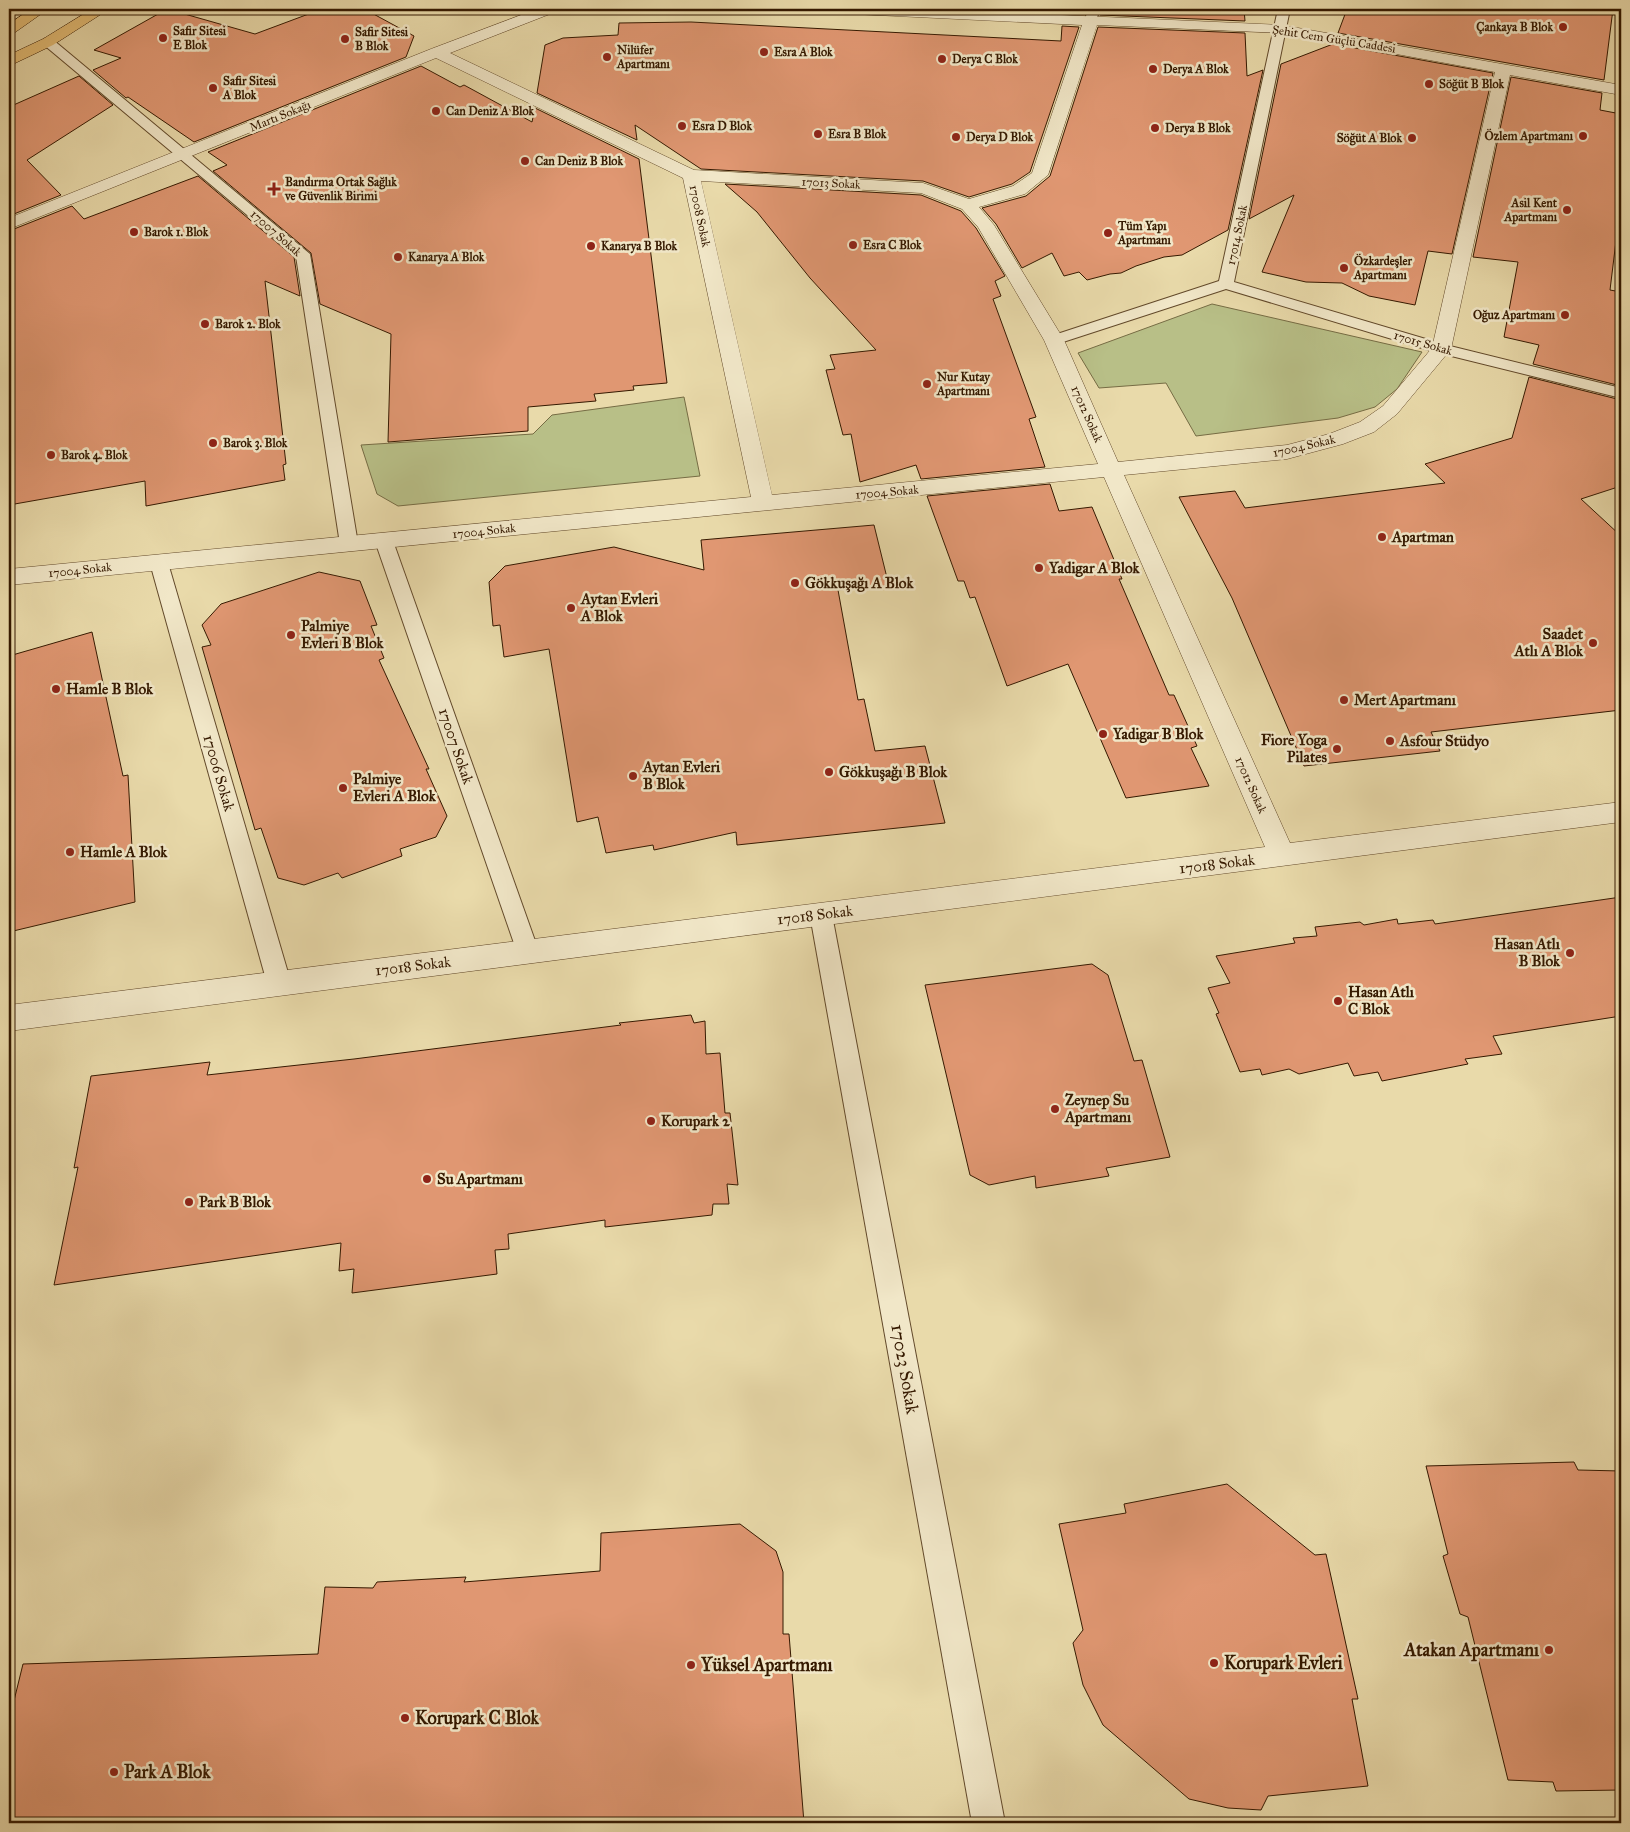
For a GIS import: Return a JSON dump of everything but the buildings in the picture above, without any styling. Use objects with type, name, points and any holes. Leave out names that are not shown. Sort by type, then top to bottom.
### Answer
[{"type":"main road","points":[[9,30],[42,9]]},
{"type":"main road","points":[[9,62],[48,42],[102,9]]},
{"type":"street","name":"Martı Sokağı","points":[[9,224],[184,156],[436,52],[550,9]]},
{"type":"street","name":"Şehit Cem Güçlü Caddesi","points":[[834,9],[1092,14],[1280,29],[1621,90]]},
{"type":"street","points":[[968,206],[1019,190],[1040,174],[1092,14]]},
{"type":"street","name":"17008 Sokak","points":[[436,52],[691,175],[763,504]]},
{"type":"street","name":"17004 Sokak","points":[[9,577],[1287,452],[1336,439],[1367,427],[1390,410],[1441,349],[1504,68]]},
{"type":"street","name":"17013 Sokak","points":[[691,175],[923,188],[968,206]]},
{"type":"street","name":"17012 Sokak","points":[[968,206],[985,225],[1054,340],[1282,855]]},
{"type":"street","name":"17018 Sokak","points":[[9,1018],[1621,812]]},
{"type":"lane","name":"17014 Sokak","points":[[1054,340],[1226,284],[1284,9]]},
{"type":"lane","name":"17007 Sokak","points":[[48,42],[303,254],[349,544]]},
{"type":"lane","name":"17015 Sokak","points":[[1226,284],[1441,349],[1621,393]]},
{"type":"lane","name":"17007 Sokak","points":[[384,541],[528,952]]},
{"type":"lane","name":"17006 Sokak","points":[[159,562],[279,983]]},
{"type":"lane","name":"17023 Sokak","points":[[821,915],[989,1823]]},
{"type":"green space","points":[[1212,304],[1422,352],[1397,389],[1375,407],[1338,418],[1196,436],[1166,383],[1099,388],[1078,353]]},
{"type":"green space","points":[[684,397],[700,476],[398,506],[377,494],[361,445],[533,434],[552,415]]},
{"type":"place","name":"Çankaya B Blok","points":[[1563,27]]},
{"type":"place","name":"Safir Sitesi E Blok","points":[[163,38]]},
{"type":"place","name":"Safir Sitesi B Blok","points":[[345,39]]},
{"type":"place","name":"Esra A Blok","points":[[764,52]]},
{"type":"place","name":"Nilüfer Apartmanı","points":[[607,57]]},
{"type":"place","name":"Derya C Blok","points":[[942,59]]},
{"type":"place","name":"Derya A Blok","points":[[1153,69]]},
{"type":"place","name":"Söğüt B Blok","points":[[1429,84]]},
{"type":"place","name":"Safir Sitesi A Blok","points":[[213,88]]},
{"type":"place","name":"Can Deniz A Blok","points":[[436,111]]},
{"type":"place","name":"Esra D Blok","points":[[682,126]]},
{"type":"place","name":"Derya B Blok","points":[[1155,128]]},
{"type":"place","name":"Esra B Blok","points":[[818,134]]},
{"type":"place","name":"Özlem Apartmanı","points":[[1583,136]]},
{"type":"place","name":"Derya D Blok","points":[[956,137]]},
{"type":"place","name":"Söğüt A Blok","points":[[1412,138]]},
{"type":"place","name":"Can Deniz B Blok","points":[[525,161]]},
{"type":"place","name":"Bandırma Ortak Sağlık ve Güvenlik Birimi","points":[[274,189]]},
{"type":"place","name":"Asil Kent Apartmanı","points":[[1567,210]]},
{"type":"place","name":"Barok 1. Blok","points":[[134,232]]},
{"type":"place","name":"Tüm Yapı Apartmanı","points":[[1108,233]]},
{"type":"place","name":"Esra C Blok","points":[[853,245]]},
{"type":"place","name":"Kanarya B Blok","points":[[591,246]]},
{"type":"place","name":"Kanarya A Blok","points":[[398,257]]},
{"type":"place","name":"Özkardeşler Apartmanı","points":[[1344,268]]},
{"type":"place","name":"Oğuz Apartmanı","points":[[1565,315]]},
{"type":"place","name":"Barok 2. Blok","points":[[205,324]]},
{"type":"place","name":"Nur Kutay Apartmanı","points":[[927,384]]},
{"type":"place","name":"Barok 3. Blok","points":[[213,443]]},
{"type":"place","name":"Barok 4. Blok","points":[[51,455]]},
{"type":"place","name":"Apartman","points":[[1382,537]]},
{"type":"place","name":"Yadigar A Blok","points":[[1039,568]]},
{"type":"place","name":"Gökkuşağı A Blok","points":[[795,583]]},
{"type":"place","name":"Aytan Evleri A Blok","points":[[571,608]]},
{"type":"place","name":"Palmiye Evleri B Blok","points":[[291,635]]},
{"type":"place","name":"Saadet Atlı A Blok","points":[[1593,643]]},
{"type":"place","name":"Hamle B Blok","points":[[56,689]]},
{"type":"place","name":"Mert Apartmanı","points":[[1344,700]]},
{"type":"place","name":"Yadigar B Blok","points":[[1103,734]]},
{"type":"place","name":"Asfour Stüdyo","points":[[1390,741]]},
{"type":"place","name":"Fiore Yoga Pilates","points":[[1337,749]]},
{"type":"place","name":"Gökkuşağı B Blok","points":[[829,772]]},
{"type":"place","name":"Aytan Evleri B Blok","points":[[633,776]]},
{"type":"place","name":"Palmiye Evleri A Blok","points":[[343,788]]},
{"type":"place","name":"Hamle A Blok","points":[[70,852]]},
{"type":"place","name":"Hasan Atlı B Blok","points":[[1570,953]]},
{"type":"place","name":"Hasan Atlı C Blok","points":[[1338,1001]]},
{"type":"place","name":"Zeynep Su Apartmanı","points":[[1055,1109]]},
{"type":"place","name":"Korupark 2","points":[[651,1121]]},
{"type":"place","name":"Su Apartmanı","points":[[427,1179]]},
{"type":"place","name":"Park B Blok","points":[[189,1202]]},
{"type":"place","name":"Atakan Apartmanı","points":[[1549,1650]]},
{"type":"place","name":"Korupark Evleri","points":[[1214,1663]]},
{"type":"place","name":"Yüksel Apartmanı","points":[[691,1665]]},
{"type":"place","name":"Korupark C Blok","points":[[405,1718]]},
{"type":"place","name":"Park A Blok","points":[[114,1772]]}]
